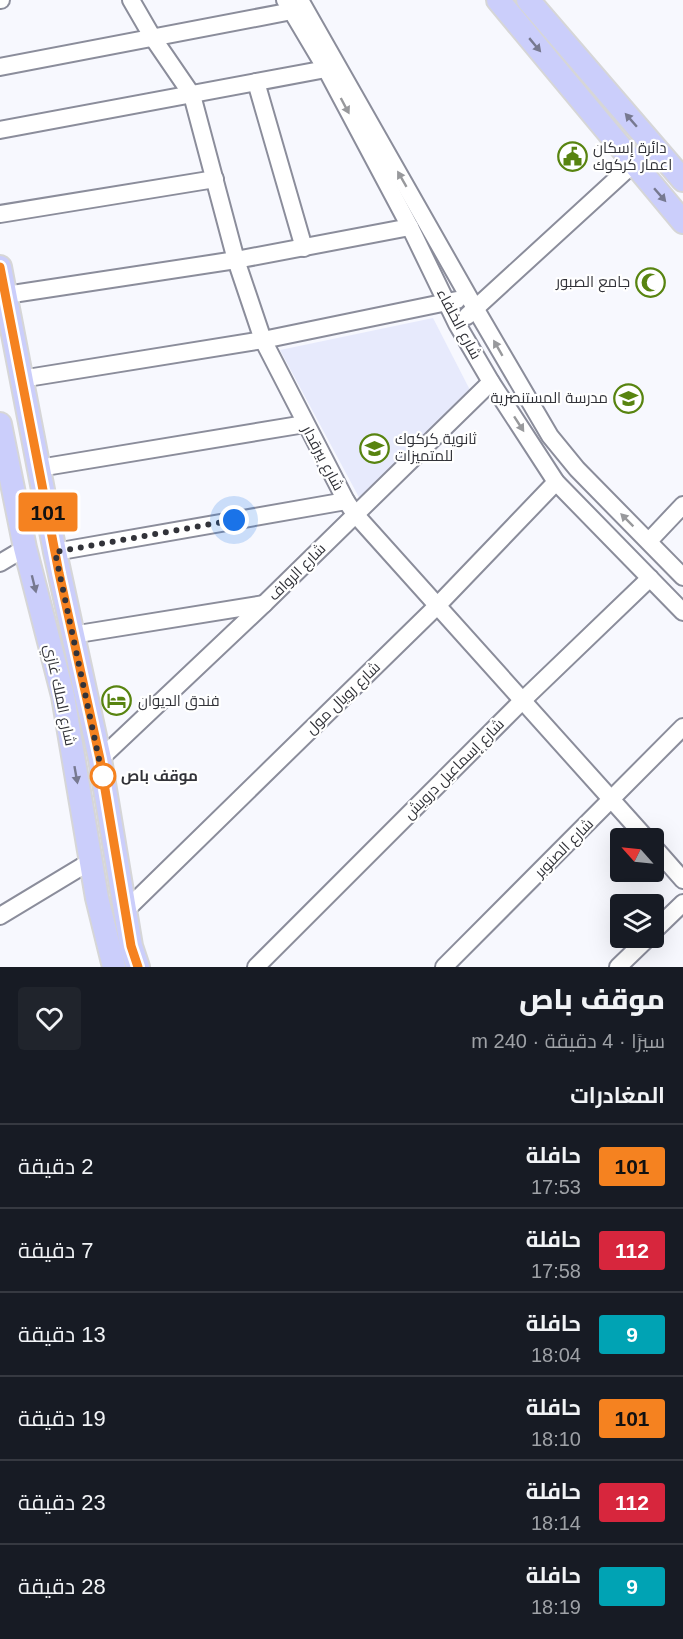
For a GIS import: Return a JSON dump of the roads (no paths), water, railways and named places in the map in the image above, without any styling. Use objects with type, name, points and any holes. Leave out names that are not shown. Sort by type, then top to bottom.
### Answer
[{"type":"main road","points":[[498,0],[683,222]]},
{"type":"main road","points":[[528,0],[683,180]]},
{"type":"main road","name":"شارع الملك غازي","points":[[0,267],[55,552],[100,759],[131,946],[138,967]]},
{"type":"main road","name":"شارع الملك غازي","points":[[0,424],[5,478],[63,696],[97,898],[114,967]]},
{"type":"main road","points":[[63,696],[85,691]]},
{"type":"main road","points":[[97,898],[98,967]]},
{"type":"street","name":"شارع بيرقدار","points":[[131,0],[153,38],[192,95],[236,260],[263,340],[350,508],[637,828]]},
{"type":"street","points":[[0,67],[153,38],[292,4],[550,436],[577,469],[683,577]]},
{"type":"street","name":"شارع الخلفاء","points":[[292,4],[490,382],[556,482],[683,612]]},
{"type":"street","points":[[0,130],[326,69]]},
{"type":"street","points":[[256,82],[304,248]]},
{"type":"street","points":[[458,324],[472,303],[633,164]]},
{"type":"street","points":[[0,214],[215,179]]},
{"type":"street","points":[[6,295],[236,260],[410,227]]},
{"type":"street","points":[[21,379],[263,340],[448,303],[472,303]]},
{"type":"street","name":"شارع الرواف","points":[[100,759],[264,604],[350,508],[490,382]]},
{"type":"street","points":[[39,468],[305,424]]},
{"type":"street","name":"شارع رويال مول","points":[[125,911],[437,606],[556,482]]},
{"type":"street","points":[[649,541],[683,505]]},
{"type":"street","points":[[55,552],[350,508]]},
{"type":"street","points":[[0,563],[25,548]]},
{"type":"street","name":"شارع إسماعيل درويش","points":[[259,966],[523,700],[650,578]]},
{"type":"street","points":[[72,635],[264,604]]},
{"type":"street","name":"شارع الصنوبر","points":[[444,967],[683,728]]},
{"type":"street","points":[[664,858],[683,880]]},
{"type":"street","points":[[0,916],[91,861]]},
{"type":"street","points":[[664,922],[683,903]]},
{"type":"street","points":[[618,967],[638,948]]},
{"type":"place","name":"دائرة إسكان اعمار كركوك","points":[[572,157]]},
{"type":"place","name":"جامع الصبور","points":[[651,282]]},
{"type":"place","name":"مدرسة المستنصرية","points":[[629,398]]},
{"type":"place","name":"ثانوية كركوك للمتميزات","points":[[374,448]]},
{"type":"place","name":"فندق الديوان","points":[[117,701]]},
{"type":"place","name":"موقف باص","points":[[103,776]]}]
